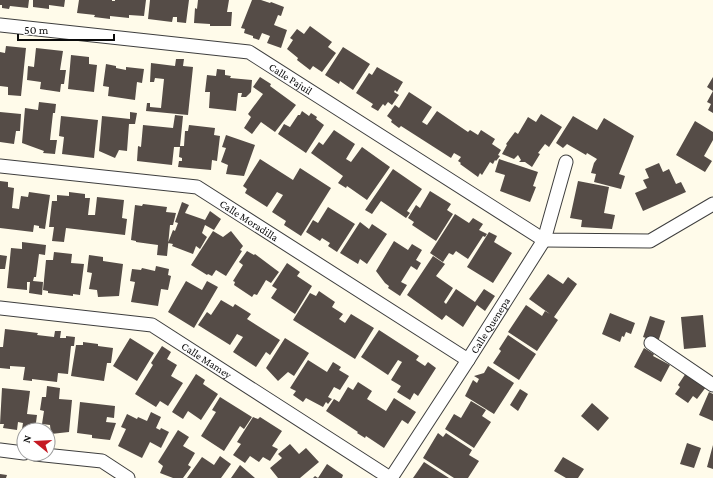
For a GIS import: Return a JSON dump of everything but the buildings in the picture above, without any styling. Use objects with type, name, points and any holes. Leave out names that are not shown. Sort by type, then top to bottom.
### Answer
[{"type":"street","name":"Calle Pajuil","points":[[0,25],[248,52],[544,240]]},
{"type":"street","name":"Calle Quenepa","points":[[390,478],[468,360],[544,240],[566,162]]},
{"type":"street","name":"Calle Moradilla","points":[[0,166],[197,187],[468,360]]},
{"type":"street","points":[[544,240],[650,241],[713,204]]},
{"type":"street","name":"Calle Mamey","points":[[0,308],[152,326],[390,478]]},
{"type":"street","points":[[651,343],[713,385]]},
{"type":"street","points":[[0,450],[16,452]]},
{"type":"street","points":[[56,456],[102,461],[128,478]]}]
